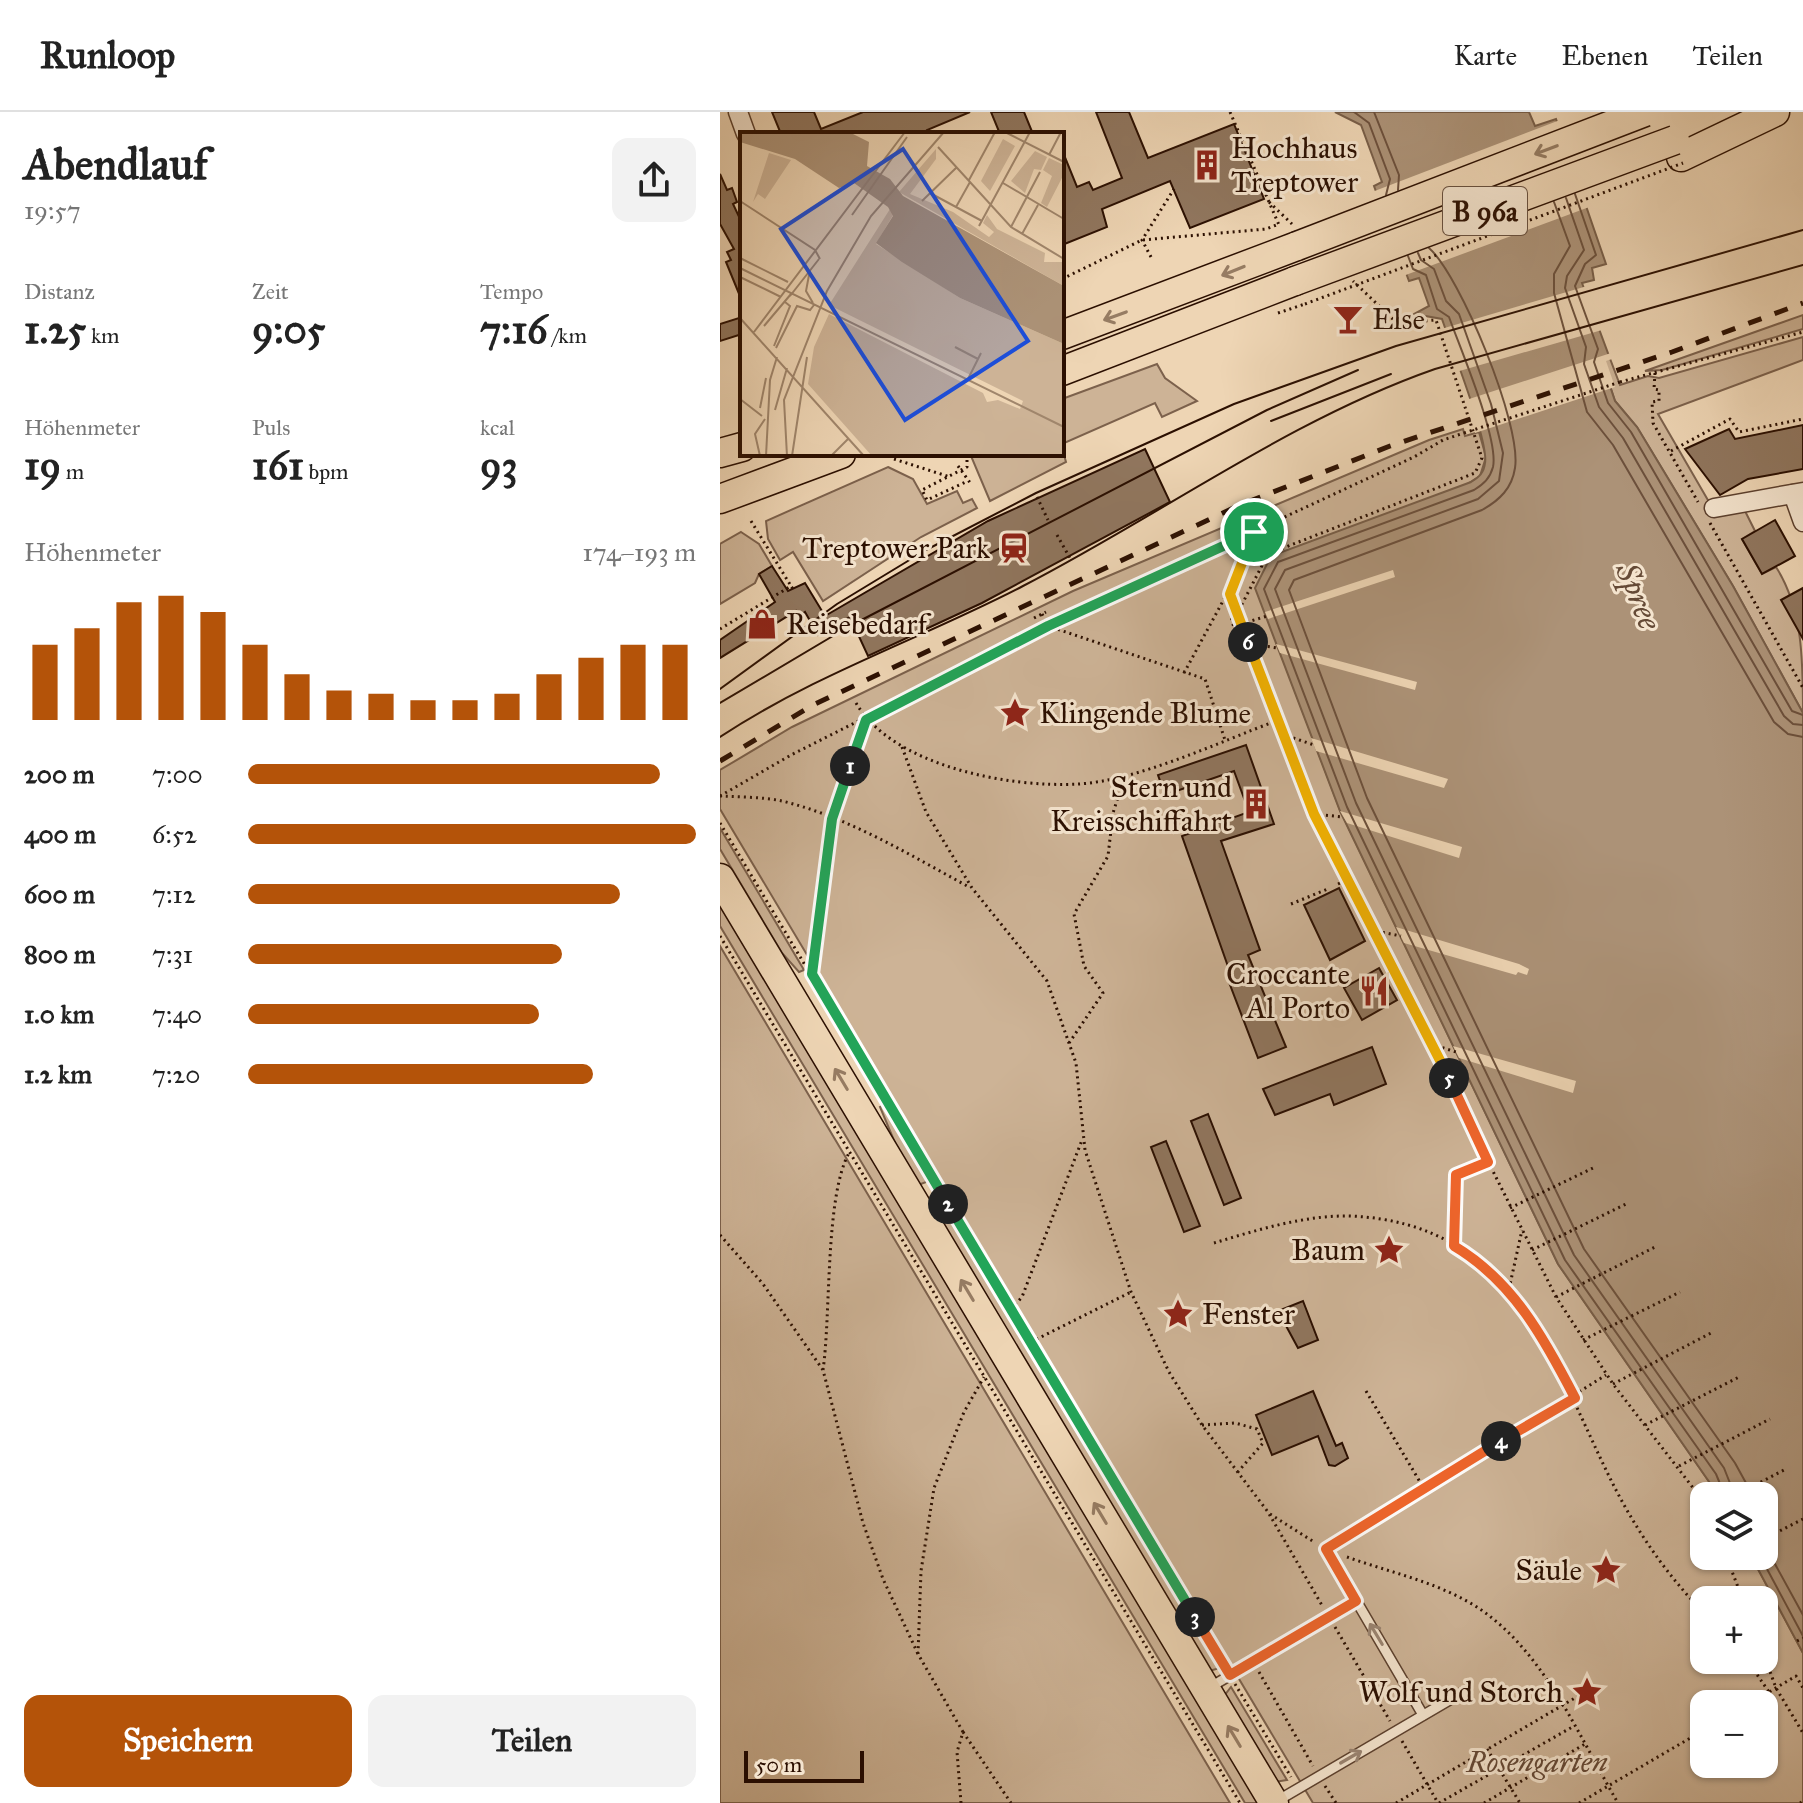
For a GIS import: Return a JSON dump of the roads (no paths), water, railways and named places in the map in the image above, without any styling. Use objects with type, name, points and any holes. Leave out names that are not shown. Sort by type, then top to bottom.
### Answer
[{"type":"main road","name":"B 96a","points":[[1064,334],[1645,112]]},
{"type":"main road","name":"B 96a","points":[[1680,153],[1742,112]]},
{"type":"main road","name":"B 96a","points":[[1064,370],[1221,312],[1301,294],[1680,153],[1775,112]]},
{"type":"main road","points":[[720,453],[740,448]]},
{"type":"main road","points":[[726,499],[836,456]]},
{"type":"main road","points":[[720,878],[1218,1682],[1282,1798]]},
{"type":"street","points":[[738,112],[745,132]]},
{"type":"street","points":[[1714,508],[1798,493],[1803,522]]},
{"type":"lane","points":[[1326,1549],[1423,1715]]},
{"type":"lane","points":[[1218,1682],[1356,1601]]},
{"type":"lane","points":[[1282,1798],[1463,1692]]},
{"type":"water","name":"Spree","points":[[1335,112],[1529,112],[1535,126],[1556,119],[1606,264],[1592,268],[1594,280],[1582,283],[1609,356],[1601,359],[1615,401],[1637,427],[1733,586],[1803,713],[1803,1653],[1778,1606],[1778,1586],[1767,1586],[1759,1570],[1778,1570],[1778,1482],[1709,1482],[1558,1264],[1340,811],[1255,588],[1271,556],[1471,482],[1481,474],[1484,466],[1485,452],[1476,415],[1442,319],[1414,314],[1429,306],[1419,278],[1409,281],[1374,186],[1382,182],[1361,125]]},
{"type":"tram line","points":[[720,689],[837,604],[926,550],[1036,493],[1234,404],[1396,346],[1803,230]]},
{"type":"tram line","points":[[720,737],[831,675],[1023,586],[1277,441],[1381,390],[1435,369],[1803,265]]},
{"type":"tram line","points":[[720,703],[848,627],[1267,410],[1358,370]]},
{"type":"tram line","points":[[1271,421],[1391,374]]},
{"type":"railway","points":[[720,761],[813,705],[1240,505],[1390,446],[1672,352],[1803,303]]},
{"type":"place","name":"Hochhaus Treptower","points":[[1207,165]]},
{"type":"place","name":"Else","points":[[1348,319]]},
{"type":"place","name":"Treptower Park","points":[[1014,548]]},
{"type":"place","name":"Reisebedarf","points":[[762,624]]},
{"type":"place","name":"Klingende Blume","points":[[1015,713]]},
{"type":"place","name":"Stern und Kreisschiffahrt","points":[[1256,804]]},
{"type":"place","name":"Croccante Al Porto","points":[[1374,991]]},
{"type":"place","name":"Baum","points":[[1389,1250]]},
{"type":"place","name":"Fenster","points":[[1178,1314]]},
{"type":"place","name":"Säule","points":[[1606,1570]]},
{"type":"place","name":"Wolf und Storch","points":[[1587,1692]]},
{"type":"park label","name":"Rosengarten","points":[[1537,1762]]}]
